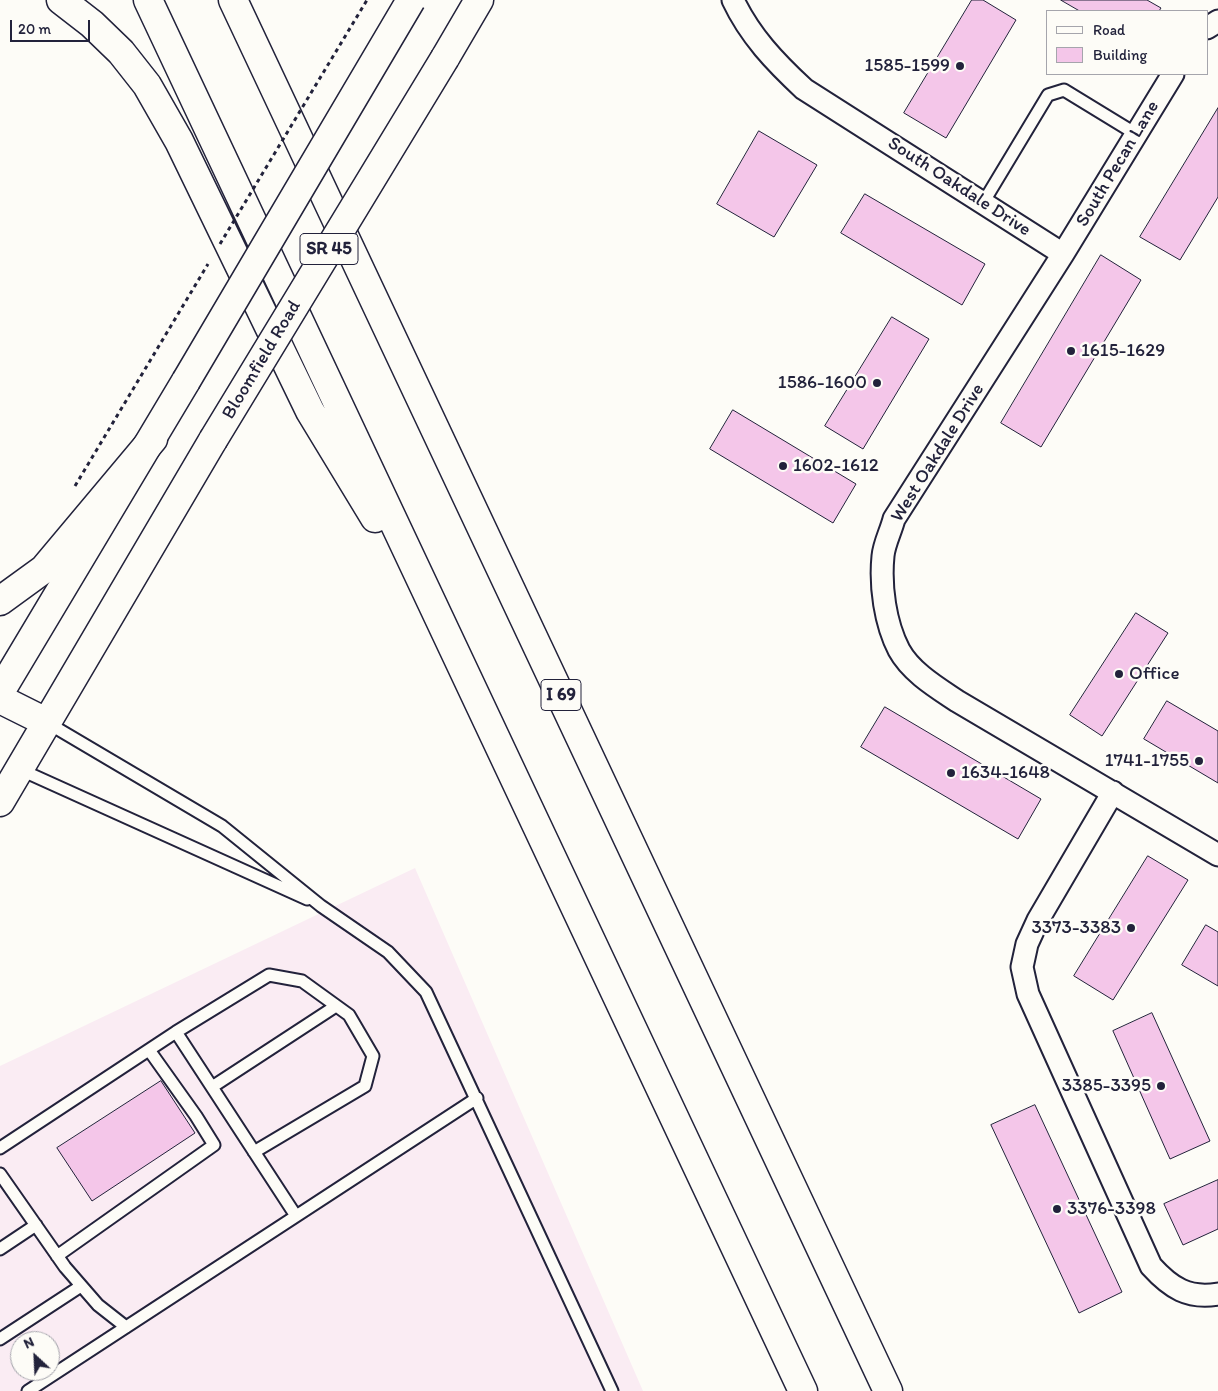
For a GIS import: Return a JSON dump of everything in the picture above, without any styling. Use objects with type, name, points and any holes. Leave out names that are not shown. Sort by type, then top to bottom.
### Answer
[{"type":"main road","points":[[61,0],[92,24],[121,52],[147,85],[179,141],[310,411],[453,648]]},
{"type":"main road","points":[[148,0],[803,1391]]},
{"type":"main road","name":"I 69","points":[[233,0],[888,1391]]},
{"type":"main road","points":[[0,692],[153,439],[411,0]]},
{"type":"main road","name":"Bloomfield Road","points":[[46,722],[479,0]]},
{"type":"main road","points":[[0,601],[17,591],[44,570],[153,439]]},
{"type":"main road","points":[[0,700],[46,722]]},
{"type":"main road","name":"SR 45","points":[[0,802],[9,764],[46,722]]},
{"type":"street","name":"South Oakdale Drive","points":[[733,0],[744,23],[772,59],[804,89],[856,120],[1062,254]]},
{"type":"street","name":"South Pecan Lane","points":[[1062,254],[1172,75]]},
{"type":"street","name":"West Oakdale Drive","points":[[1062,254],[894,519],[883,554],[882,583],[888,618],[900,651],[926,680],[956,701],[1218,855]]},
{"type":"street","points":[[1113,792],[1038,920],[1026,944],[1022,967],[1028,994],[1151,1266],[1164,1281],[1182,1291],[1201,1296],[1218,1294]]},
{"type":"lane","points":[[984,203],[1048,95],[1064,90],[1136,134]]},
{"type":"lane","points":[[46,722],[222,826],[321,906],[388,952],[426,992],[612,1391]]},
{"type":"lane","points":[[9,764],[321,906]]},
{"type":"lane","points":[[0,1148],[176,1032],[269,975],[302,981],[350,1015],[373,1056],[365,1086],[254,1152]]},
{"type":"lane","points":[[212,1087],[336,1006]]},
{"type":"lane","points":[[176,1032],[296,1216]]},
{"type":"lane","points":[[57,1256],[214,1145],[196,1116],[149,1050]]},
{"type":"lane","points":[[28,1391],[477,1098]]},
{"type":"lane","points":[[0,1174],[57,1256],[81,1286],[98,1305],[126,1327]]},
{"type":"lane","points":[[0,1249],[36,1225]]},
{"type":"lane","points":[[0,1339],[81,1286]]},
{"type":"path","points":[[215,252],[368,0]]},
{"type":"path","points":[[75,487],[210,261]]},
{"type":"shaded area","points":[[415,868],[643,1391],[0,1391],[0,1066]]},
{"type":"building","name":"1585-1599","points":[[972,0],[983,0],[1016,20],[946,138],[904,113]]},
{"type":"building","points":[[1061,0],[1147,0],[1161,8],[1160,10],[1078,10]]},
{"type":"building","points":[[1218,108],[1218,197],[1180,260],[1140,237]]},
{"type":"building","points":[[759,131],[817,165],[774,237],[717,204]]},
{"type":"building","points":[[865,194],[985,264],[962,305],[841,233]]},
{"type":"building","name":"1615-1629","points":[[1101,255],[1141,280],[1041,447],[1001,423]]},
{"type":"building","name":"1586-1600","points":[[892,317],[929,339],[863,449],[825,426]]},
{"type":"building","name":"1602-1612","points":[[733,410],[856,484],[833,523],[710,449]]},
{"type":"building","name":"Office","points":[[1136,613],[1168,633],[1102,736],[1070,715]]},
{"type":"building","name":"1741-1755","points":[[1167,701],[1218,731],[1218,783],[1144,739]]},
{"type":"building","name":"1634-1648","points":[[885,707],[1041,799],[1018,839],[861,747]]},
{"type":"building","name":"3373-3383","points":[[1148,856],[1188,880],[1113,1000],[1074,976]]},
{"type":"building","points":[[1206,925],[1218,932],[1218,986],[1182,965]]},
{"type":"building","name":"3385-3395","points":[[1152,1013],[1210,1141],[1170,1159],[1113,1031]]},
{"type":"building","points":[[161,1081],[195,1133],[92,1201],[57,1148]]},
{"type":"building","name":"3376-3398","points":[[1035,1105],[1122,1292],[1079,1313],[991,1125]]},
{"type":"building","points":[[1218,1180],[1218,1229],[1183,1245],[1164,1204]]},
{"type":"place","name":"1585-1599","points":[[960,66]]},
{"type":"place","name":"1615-1629","points":[[1071,351]]},
{"type":"place","name":"1586-1600","points":[[877,383]]},
{"type":"place","name":"1602-1612","points":[[783,466]]},
{"type":"place","name":"Office","points":[[1119,674]]},
{"type":"place","name":"1741-1755","points":[[1199,761]]},
{"type":"place","name":"1634-1648","points":[[951,773]]},
{"type":"place","name":"3373-3383","points":[[1131,928]]},
{"type":"place","name":"3385-3395","points":[[1161,1086]]},
{"type":"place","name":"3376-3398","points":[[1057,1209]]}]
